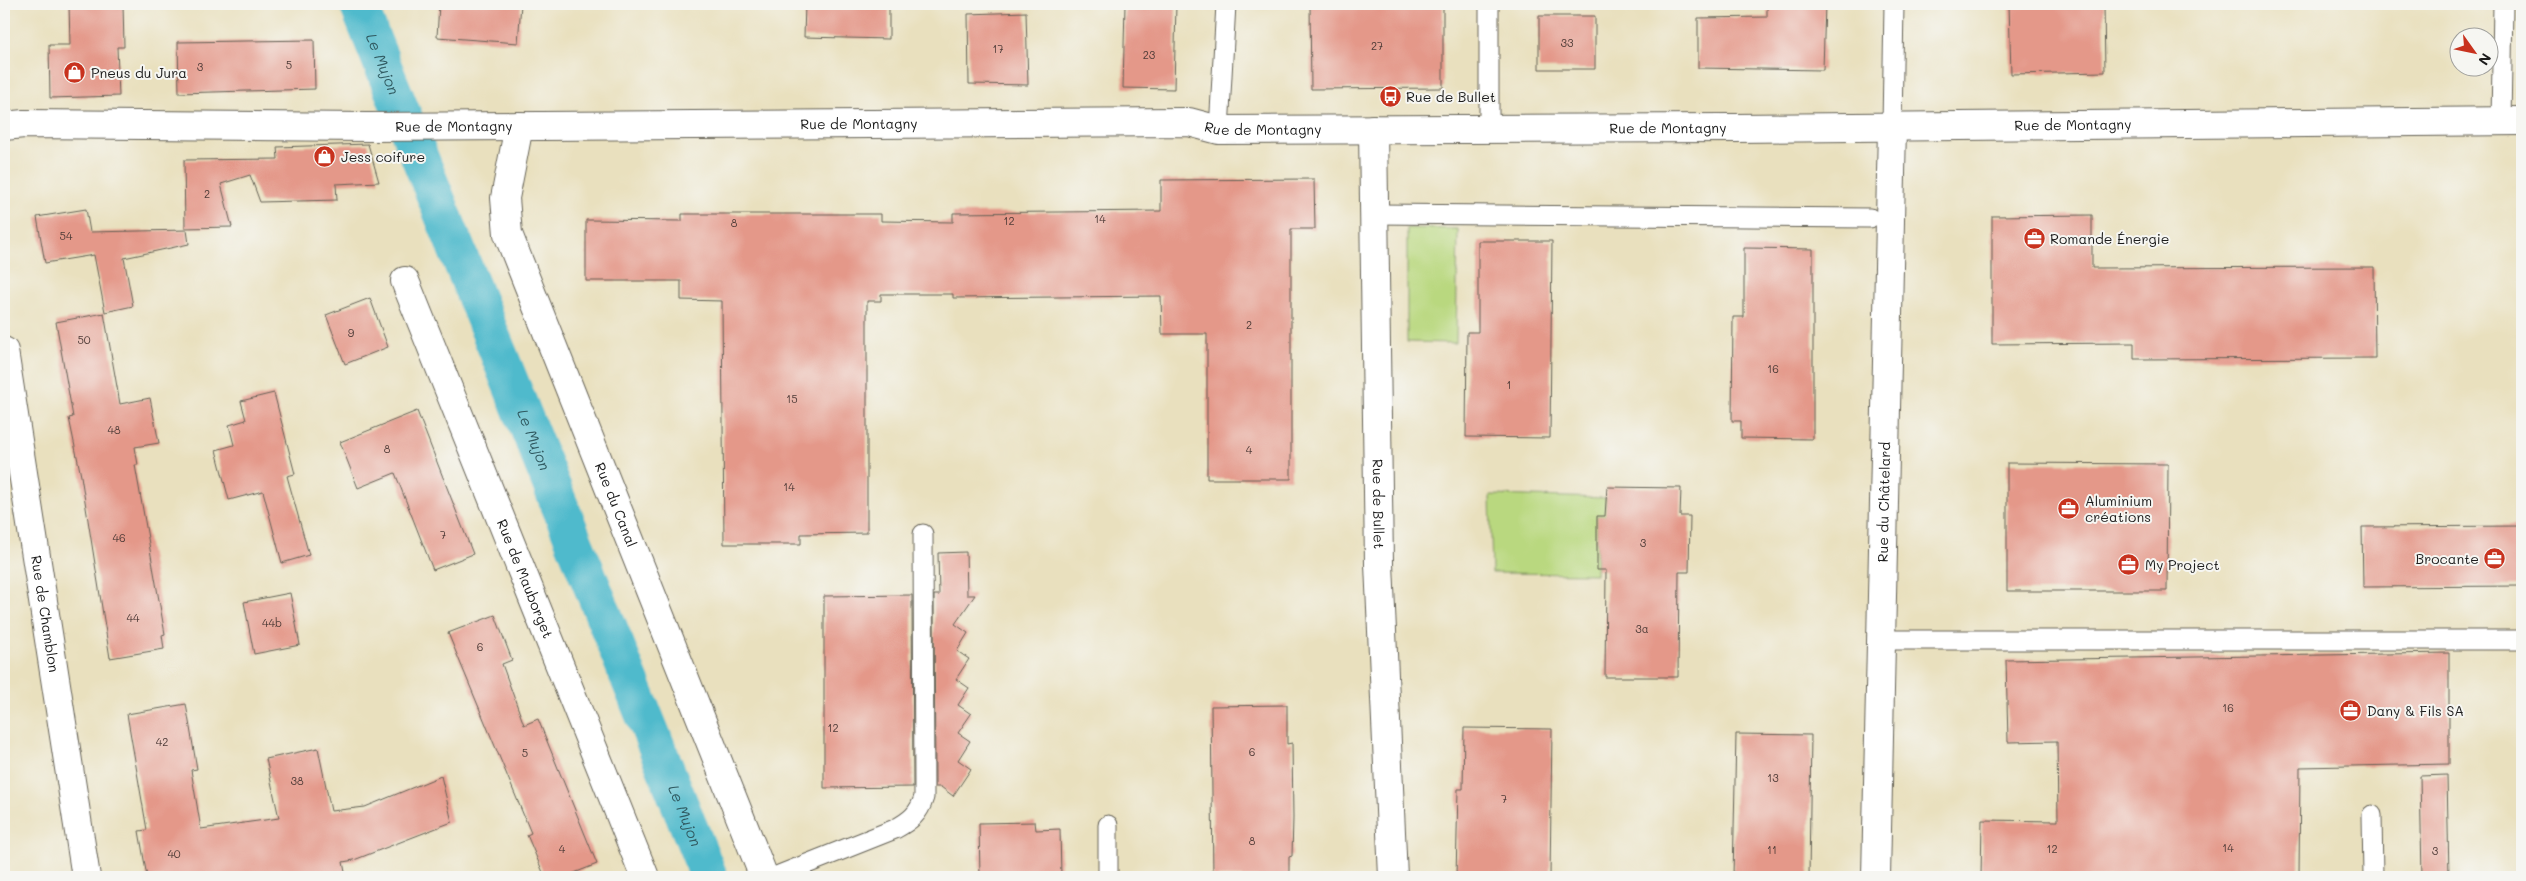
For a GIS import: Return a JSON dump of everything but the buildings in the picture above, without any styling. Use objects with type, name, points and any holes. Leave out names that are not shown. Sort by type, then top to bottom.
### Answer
[{"type":"street","name":"Rue de Montagny","points":[[4,126],[24,124],[368,127],[1189,122],[1219,130],[1892,127],[2512,121]]},
{"type":"street","name":"Rue du Canal","points":[[519,126],[506,198],[508,234],[764,877]]},
{"type":"street","name":"Rue du Châtelard","points":[[1876,877],[1892,127]]},
{"type":"street","name":"Rue de Bullet","points":[[1373,129],[1376,214],[1379,564],[1393,877]]},
{"type":"street","name":"Rue de Mauborget","points":[[405,281],[645,877]]},
{"type":"street","name":"Rue de Chamblon","points":[[4,351],[86,877]]},
{"type":"lane","points":[[1219,130],[1226,4]]},
{"type":"lane","points":[[1489,128],[1490,4]]},
{"type":"lane","points":[[1892,127],[1894,4]]},
{"type":"lane","points":[[2503,4],[2512,121]]},
{"type":"lane","points":[[1376,214],[1870,218]]},
{"type":"lane","points":[[774,877],[895,829],[910,821],[920,810],[924,798],[923,534]]},
{"type":"lane","points":[[1881,640],[2522,640]]},
{"type":"lane","points":[[2372,815],[2373,877]]},
{"type":"lane","points":[[1108,825],[1108,877]]},
{"type":"green space","points":[[1407,228],[1458,229],[1456,343],[1407,342]]},
{"type":"green space","points":[[1490,495],[1606,498],[1606,516],[1597,516],[1596,574],[1492,573]]},
{"type":"waterway","name":"Le Mujon","points":[[358,4],[709,877]]},
{"type":"place","name":"Pneus du Jura","points":[[75,73]]},
{"type":"place","name":"Rue de Bullet","points":[[1390,97]]},
{"type":"place","name":"Jess coifure","points":[[325,157]]},
{"type":"place","name":"Romande Énergie","points":[[2034,239]]},
{"type":"place","name":"Aluminium créations","points":[[2069,509]]},
{"type":"place","name":"Brocante","points":[[2495,559]]},
{"type":"place","name":"My Project","points":[[2129,565]]},
{"type":"place","name":"Dany & Fils SA","points":[[2351,711]]}]
